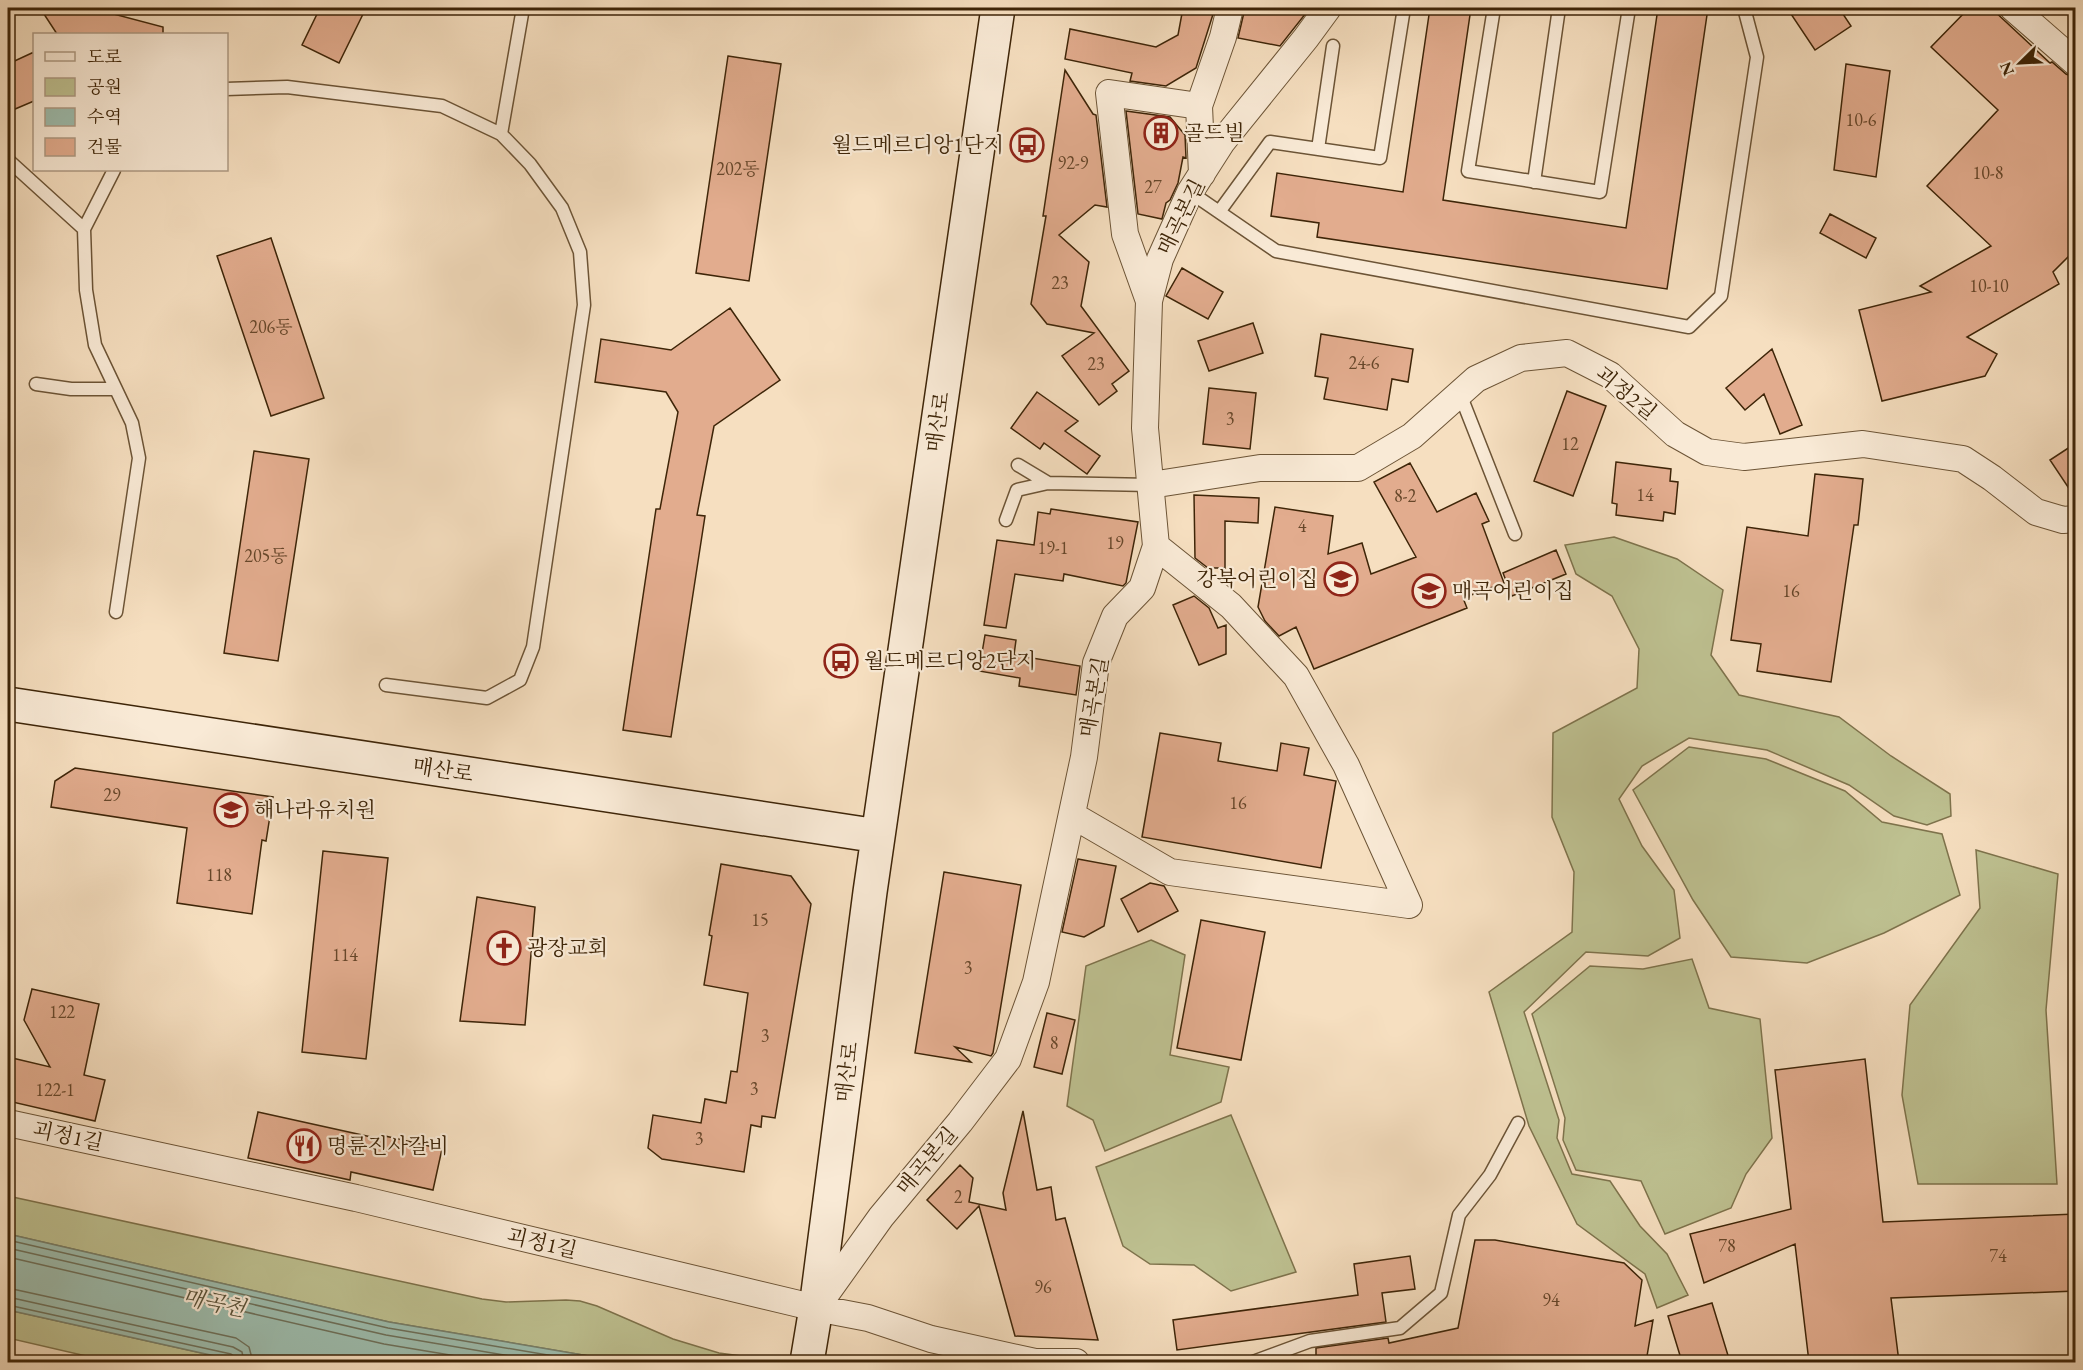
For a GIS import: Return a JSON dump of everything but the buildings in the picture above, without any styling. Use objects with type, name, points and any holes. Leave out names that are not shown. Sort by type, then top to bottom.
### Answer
[{"type":"street","name":"매산로","points":[[807,1362],[878,836],[998,8]]},
{"type":"street","points":[[1196,183],[1199,106],[1223,37],[1230,8]]},
{"type":"street","name":"매곡본길","points":[[816,1308],[881,1217],[960,1122],[1008,1059],[1036,982],[1084,757],[1096,663],[1114,616],[1142,588],[1156,546],[1145,428],[1149,301],[1160,259],[1196,183],[1222,142],[1328,8]]},
{"type":"street","points":[[2013,8],[2076,63]]},
{"type":"street","points":[[1149,301],[1125,234],[1109,93],[1199,106]]},
{"type":"street","name":"괴정2길","points":[[1151,485],[1260,468],[1358,468],[1412,436],[1476,379],[1521,358],[1567,353],[1610,375],[1676,434],[1707,452],[1744,457],[1863,444],[1963,459],[2036,512],[2063,520],[2076,519]]},
{"type":"street","points":[[1072,814],[1170,872],[1409,905],[1346,765],[1296,676],[1231,606],[1156,546]]},
{"type":"street","name":"매산로","points":[[8,704],[878,836]]},
{"type":"street","name":"괴정1길","points":[[8,1123],[356,1198],[816,1308],[868,1318],[931,1339],[1035,1362],[1076,1362]]},
{"type":"lane","points":[[501,134],[523,8]]},
{"type":"lane","points":[[1219,212],[1270,142],[1380,158],[1404,8]]},
{"type":"lane","points":[[1494,8],[1468,171],[1600,192],[1629,8]]},
{"type":"lane","points":[[1534,182],[1559,8]]},
{"type":"lane","points":[[1196,183],[1219,212],[1276,251],[1689,327],[1721,296],[1757,57],[1744,8]]},
{"type":"lane","points":[[1318,149],[1333,46]]},
{"type":"lane","points":[[228,90],[287,87],[442,106],[501,134],[531,164],[562,208],[580,252],[584,305],[533,647],[520,680],[487,698],[386,685]]},
{"type":"lane","points":[[8,160],[84,229]]},
{"type":"lane","points":[[113,171],[84,229],[86,290],[95,345],[132,423],[139,458],[116,612]]},
{"type":"lane","points":[[36,384],[71,389],[115,389]]},
{"type":"lane","points":[[1460,394],[1515,534]]},
{"type":"lane","points":[[1018,465],[1048,483]]},
{"type":"lane","points":[[1006,520],[1017,490],[1048,483],[1151,485]]},
{"type":"lane","points":[[1253,1362],[1310,1341],[1400,1328],[1441,1293],[1459,1215],[1490,1175],[1518,1123]]},
{"type":"green space","points":[[1614,537],[1677,559],[1723,590],[1711,655],[1739,695],[1839,717],[1891,756],[1950,794],[1951,816],[1927,825],[1894,816],[1849,785],[1767,750],[1689,738],[1642,766],[1619,799],[1642,846],[1674,890],[1680,938],[1648,956],[1586,952],[1524,1012],[1559,1120],[1557,1138],[1572,1174],[1610,1181],[1640,1226],[1667,1254],[1688,1295],[1657,1308],[1645,1274],[1577,1224],[1529,1126],[1489,992],[1572,932],[1574,872],[1552,817],[1553,733],[1637,688],[1639,649],[1612,596],[1576,574],[1565,545]]},
{"type":"green space","points":[[1689,747],[1766,759],[1845,791],[1882,822],[1942,834],[1960,895],[1884,933],[1807,963],[1731,957],[1693,900],[1633,790]]},
{"type":"green space","points":[[1976,850],[2058,874],[2046,1010],[2057,1184],[1918,1184],[1902,1095],[1910,1005],[1980,908]]},
{"type":"green space","points":[[1151,940],[1185,955],[1170,1055],[1229,1067],[1221,1102],[1105,1151],[1093,1120],[1067,1106],[1086,966]]},
{"type":"green space","points":[[1692,959],[1709,1008],[1760,1019],[1772,1138],[1746,1174],[1731,1208],[1665,1234],[1641,1181],[1576,1170],[1563,1140],[1565,1118],[1532,1014],[1590,966],[1643,969]]},
{"type":"green space","points":[[1231,1115],[1296,1272],[1231,1291],[1194,1265],[1150,1264],[1123,1246],[1096,1167]]},
{"type":"green space","points":[[8,1196],[482,1299],[506,1302],[580,1301],[597,1306],[673,1339],[719,1353],[786,1362],[624,1362],[389,1322],[8,1234]]},
{"type":"green space","points":[[8,1310],[242,1362],[112,1362],[8,1338]]},
{"type":"water","name":"매곡천","points":[[8,1234],[389,1322],[624,1362],[242,1362],[8,1310]]},
{"type":"place","name":"골드빌","points":[[1161,133]]},
{"type":"place","name":"월드메르디앙1단지","points":[[1027,145]]},
{"type":"place","name":"강북어린이집","points":[[1341,579]]},
{"type":"place","name":"매곡어린이집","points":[[1429,591]]},
{"type":"place","name":"월드메르디앙2단지","points":[[841,661]]},
{"type":"place","name":"해나라유치원","points":[[231,810]]},
{"type":"place","name":"광장교회","points":[[504,948]]},
{"type":"place","name":"명륜진사갈비","points":[[304,1146]]}]
